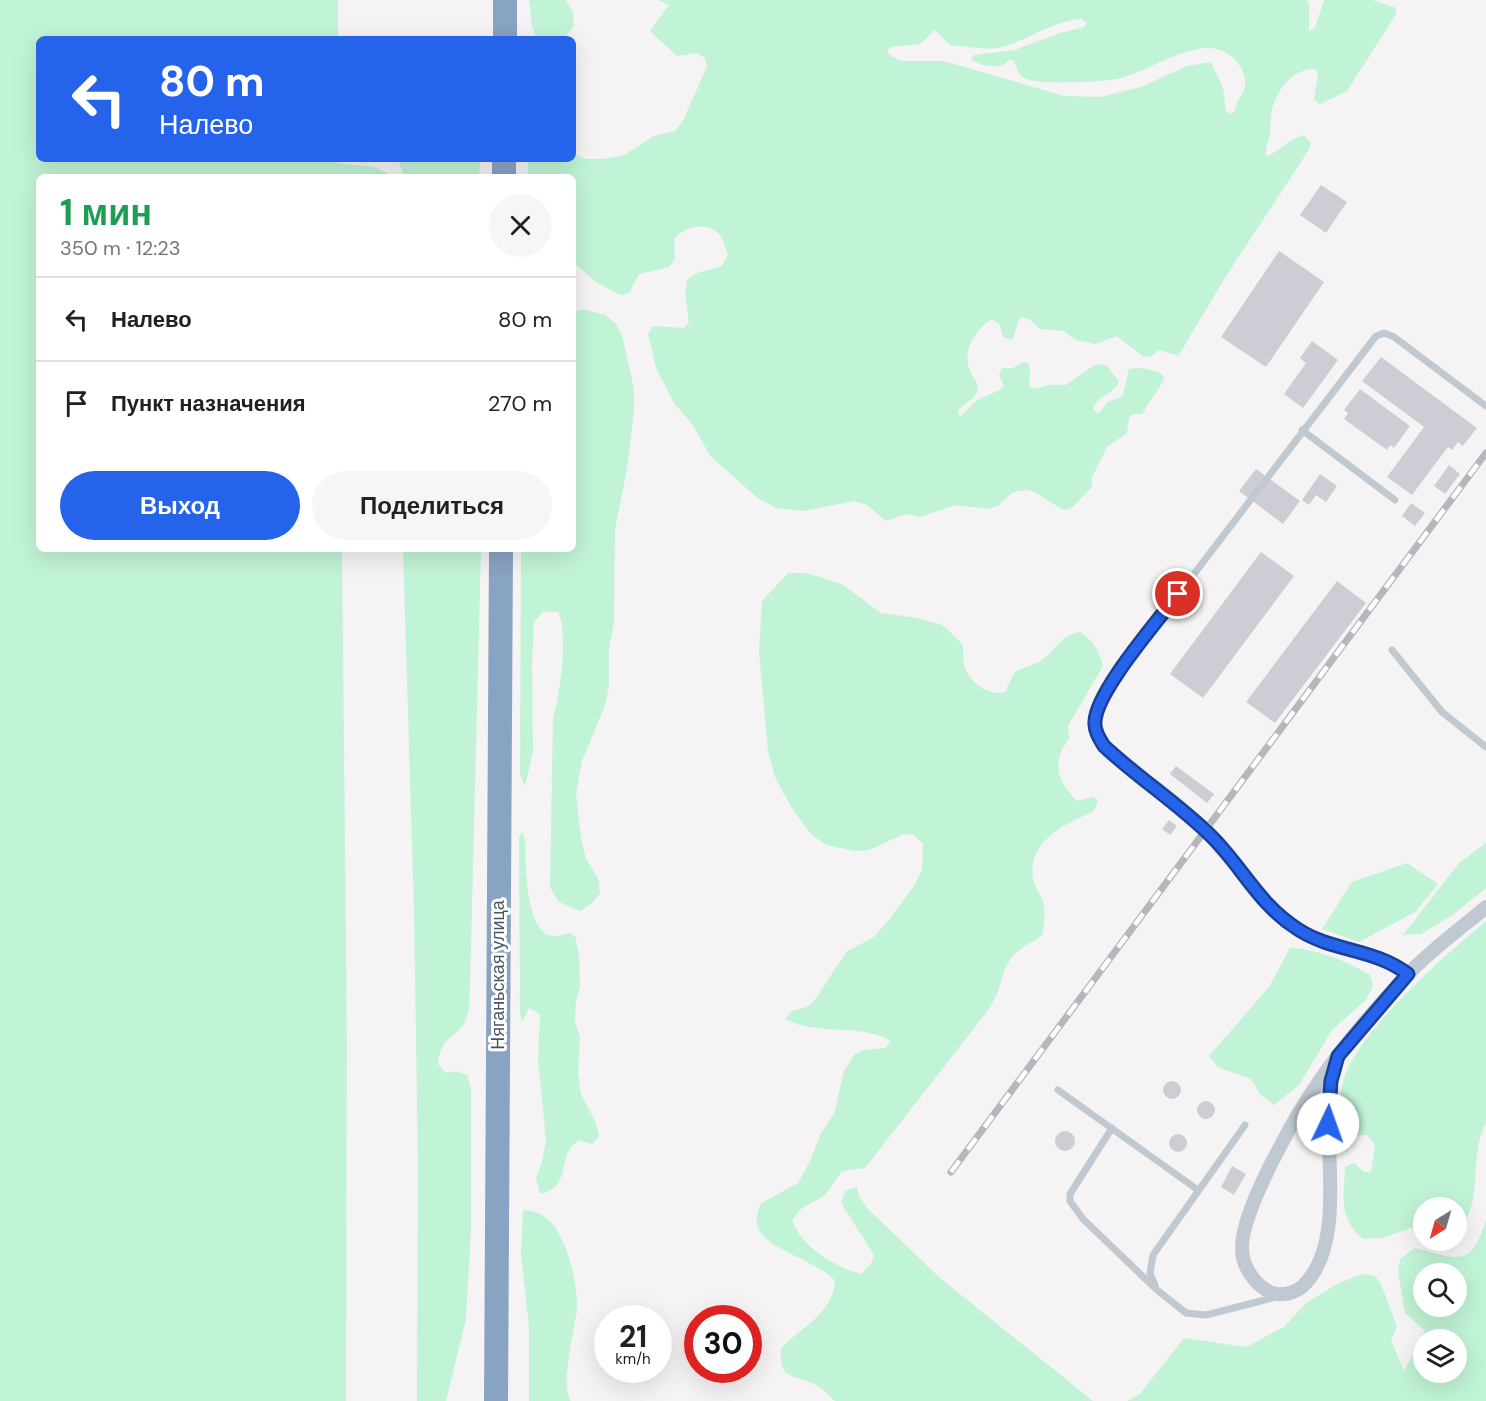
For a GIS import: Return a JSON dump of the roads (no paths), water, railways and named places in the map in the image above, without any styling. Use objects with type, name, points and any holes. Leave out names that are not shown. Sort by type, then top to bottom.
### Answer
[{"type":"highway","points":[[505,0],[505,36]]},
{"type":"highway","name":"Няганьская улица","points":[[496,1401],[501,552]]},
{"type":"street","points":[[1338,1056],[1329,1096],[1329,1219],[1320,1263],[1300,1289],[1287,1294],[1273,1294],[1262,1288],[1253,1278],[1244,1262],[1242,1248],[1245,1228],[1281,1144],[1315,1088],[1338,1056],[1408,974],[1486,907]]},
{"type":"lane","points":[[1408,974],[1388,960],[1300,931],[1277,914],[1260,898],[1215,839],[1104,746],[1096,733],[1094,722],[1109,685],[1369,342],[1384,333],[1394,337],[1486,406]]},
{"type":"lane","points":[[1302,430],[1395,500]]},
{"type":"lane","points":[[1392,650],[1442,712],[1486,747]]},
{"type":"lane","points":[[1058,1090],[1198,1190]]},
{"type":"lane","points":[[1157,1290],[1150,1273],[1153,1255],[1245,1125]]},
{"type":"lane","points":[[1112,1128],[1075,1184],[1070,1194],[1070,1202],[1083,1219],[1157,1290],[1180,1310],[1199,1316],[1287,1294]]},
{"type":"railway","points":[[951,1172],[1486,453]]}]
